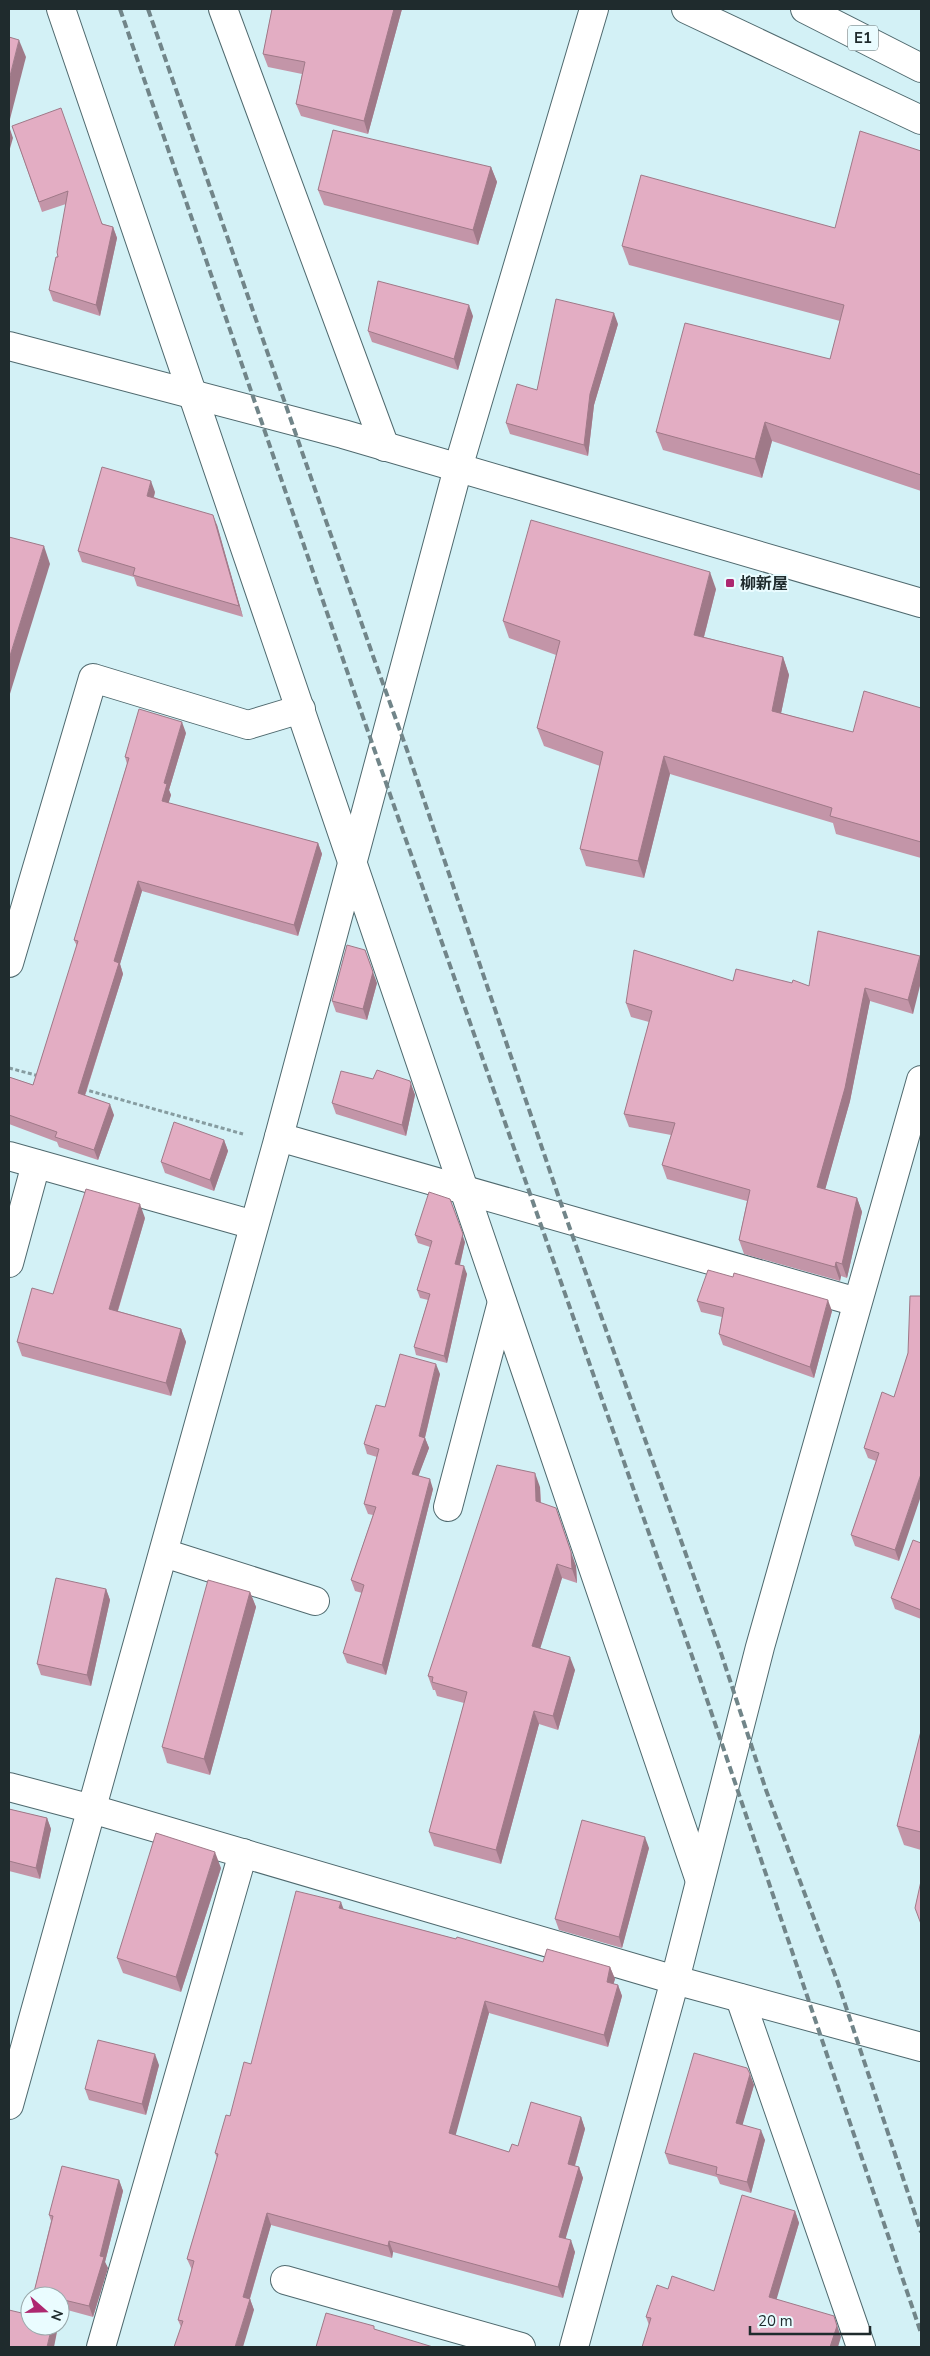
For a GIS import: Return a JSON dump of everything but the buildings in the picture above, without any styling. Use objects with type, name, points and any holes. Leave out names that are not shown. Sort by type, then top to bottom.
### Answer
[{"type":"main road","points":[[61,9],[700,1881]]},
{"type":"main road","points":[[223,9],[385,446]]},
{"type":"main road","points":[[9,2105],[278,1141],[458,468],[594,9]]},
{"type":"main road","points":[[686,9],[921,120]]},
{"type":"main road","name":"E1","points":[[805,9],[921,68]]},
{"type":"main road","points":[[9,346],[385,446],[921,603]]},
{"type":"main road","points":[[9,964],[92,678],[248,725],[301,709]]},
{"type":"main road","points":[[574,2347],[675,1980],[760,1647],[921,1080]]},
{"type":"main road","points":[[278,1141],[464,1190],[858,1302]]},
{"type":"main road","points":[[9,1156],[254,1225]]},
{"type":"main road","points":[[9,1263],[36,1164]]},
{"type":"main road","points":[[448,1506],[502,1302]]},
{"type":"main road","points":[[164,1553],[315,1601]]},
{"type":"main road","points":[[9,1787],[92,1809],[675,1980],[921,2047]]},
{"type":"main road","points":[[101,2347],[243,1853]]},
{"type":"main road","points":[[740,1998],[861,2347]]},
{"type":"main road","points":[[284,2280],[522,2347]]},
{"type":"path","points":[[9,1068],[47,1079]]},
{"type":"path","points":[[76,1087],[278,1141]]},
{"type":"railway","points":[[120,9],[358,703],[699,1676],[921,2333]]},
{"type":"railway","points":[[148,9],[407,750],[558,1195],[720,1650],[766,1790],[838,1983],[921,2232]]},
{"type":"place","name":"柳新屋","points":[[730,583]]}]
